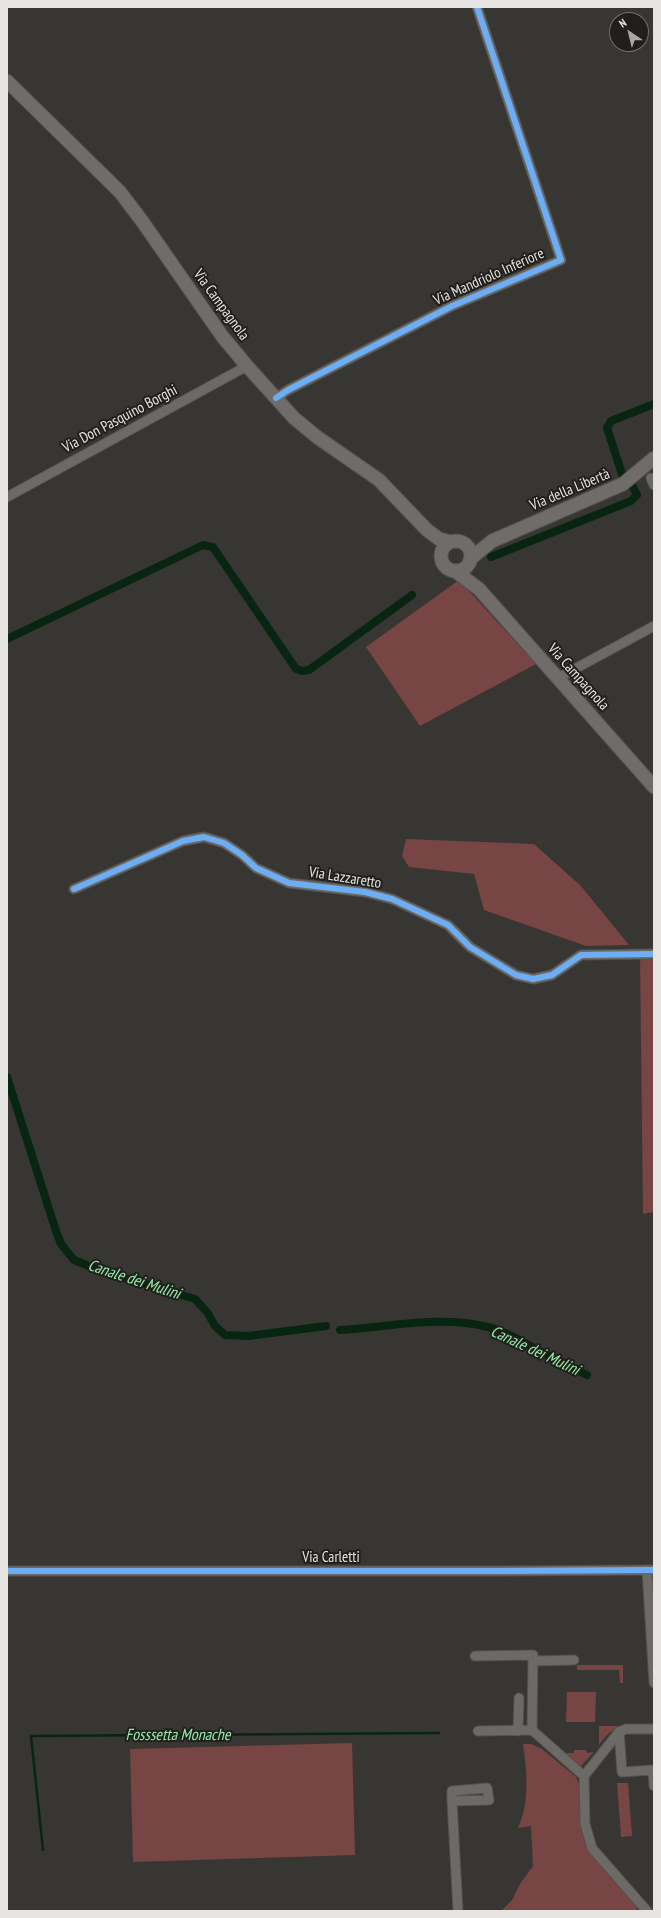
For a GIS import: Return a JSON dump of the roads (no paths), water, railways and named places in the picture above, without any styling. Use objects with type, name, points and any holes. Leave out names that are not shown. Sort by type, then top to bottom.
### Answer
[{"type":"main road","name":"Via Campagnola","points":[[7,81],[120,192],[142,221],[214,325],[247,366],[304,427],[379,480],[427,530],[439,539],[457,542],[469,550],[469,561],[479,589]]},
{"type":"main road","name":"Via della Libertà","points":[[457,542],[476,543],[492,541],[623,484],[654,458]]},
{"type":"main road","name":"Via Campagnola","points":[[427,530],[441,554],[443,563],[446,567],[479,589],[654,787]]},
{"type":"main road","name":"Via della Libertà","points":[[469,561],[492,541]]},
{"type":"main road","points":[[441,554],[444,546],[457,542]]},
{"type":"main road","points":[[454,571],[463,569],[469,561]]},
{"type":"street","name":"Via Mandriolo Inferiore","points":[[276,398],[288,390],[452,306],[561,260],[477,7]]},
{"type":"street","name":"Via Don Pasquino Borghi","points":[[7,496],[247,366]]},
{"type":"street","points":[[558,678],[653,627]]},
{"type":"street","name":"Via Lazzaretto","points":[[74,889],[183,841],[204,837],[224,843],[242,855],[256,868],[289,883],[365,892],[392,899],[448,925],[470,947],[516,976],[533,979],[552,975],[581,955],[654,954]]},
{"type":"street","points":[[650,1570],[654,1683]]},
{"type":"street","name":"Via Carletti","points":[[7,1571],[650,1570]]},
{"type":"street","points":[[475,1656],[533,1655],[532,1730]]},
{"type":"street","points":[[533,1661],[574,1660]]},
{"type":"street","points":[[518,1731],[519,1698]]},
{"type":"street","points":[[647,1911],[592,1848],[585,1824],[584,1776],[619,1732],[626,1729],[654,1729]]},
{"type":"street","points":[[478,1731],[532,1730],[584,1776]]},
{"type":"street","points":[[619,1732],[622,1772],[653,1770],[654,1786]]},
{"type":"street","points":[[452,1801],[458,1911]]},
{"type":"waterway","points":[[623,477],[607,428],[611,421],[654,404]]},
{"type":"waterway","points":[[491,557],[631,501],[637,495],[633,487]]},
{"type":"waterway","points":[[7,639],[203,545],[213,547],[296,669],[302,671],[309,670],[412,595]]},
{"type":"waterway","name":"Canale dei Mulini","points":[[7,1077],[56,1231],[61,1244],[74,1260],[104,1272],[195,1299],[207,1312],[215,1326],[225,1335],[248,1336],[326,1326]]},
{"type":"waterway","name":"Canale dei Mulini","points":[[340,1330],[433,1322],[451,1322],[488,1327],[507,1334],[587,1375]]},
{"type":"waterway","name":"Fosssetta Monache","points":[[43,1850],[31,1736],[439,1733]]}]
